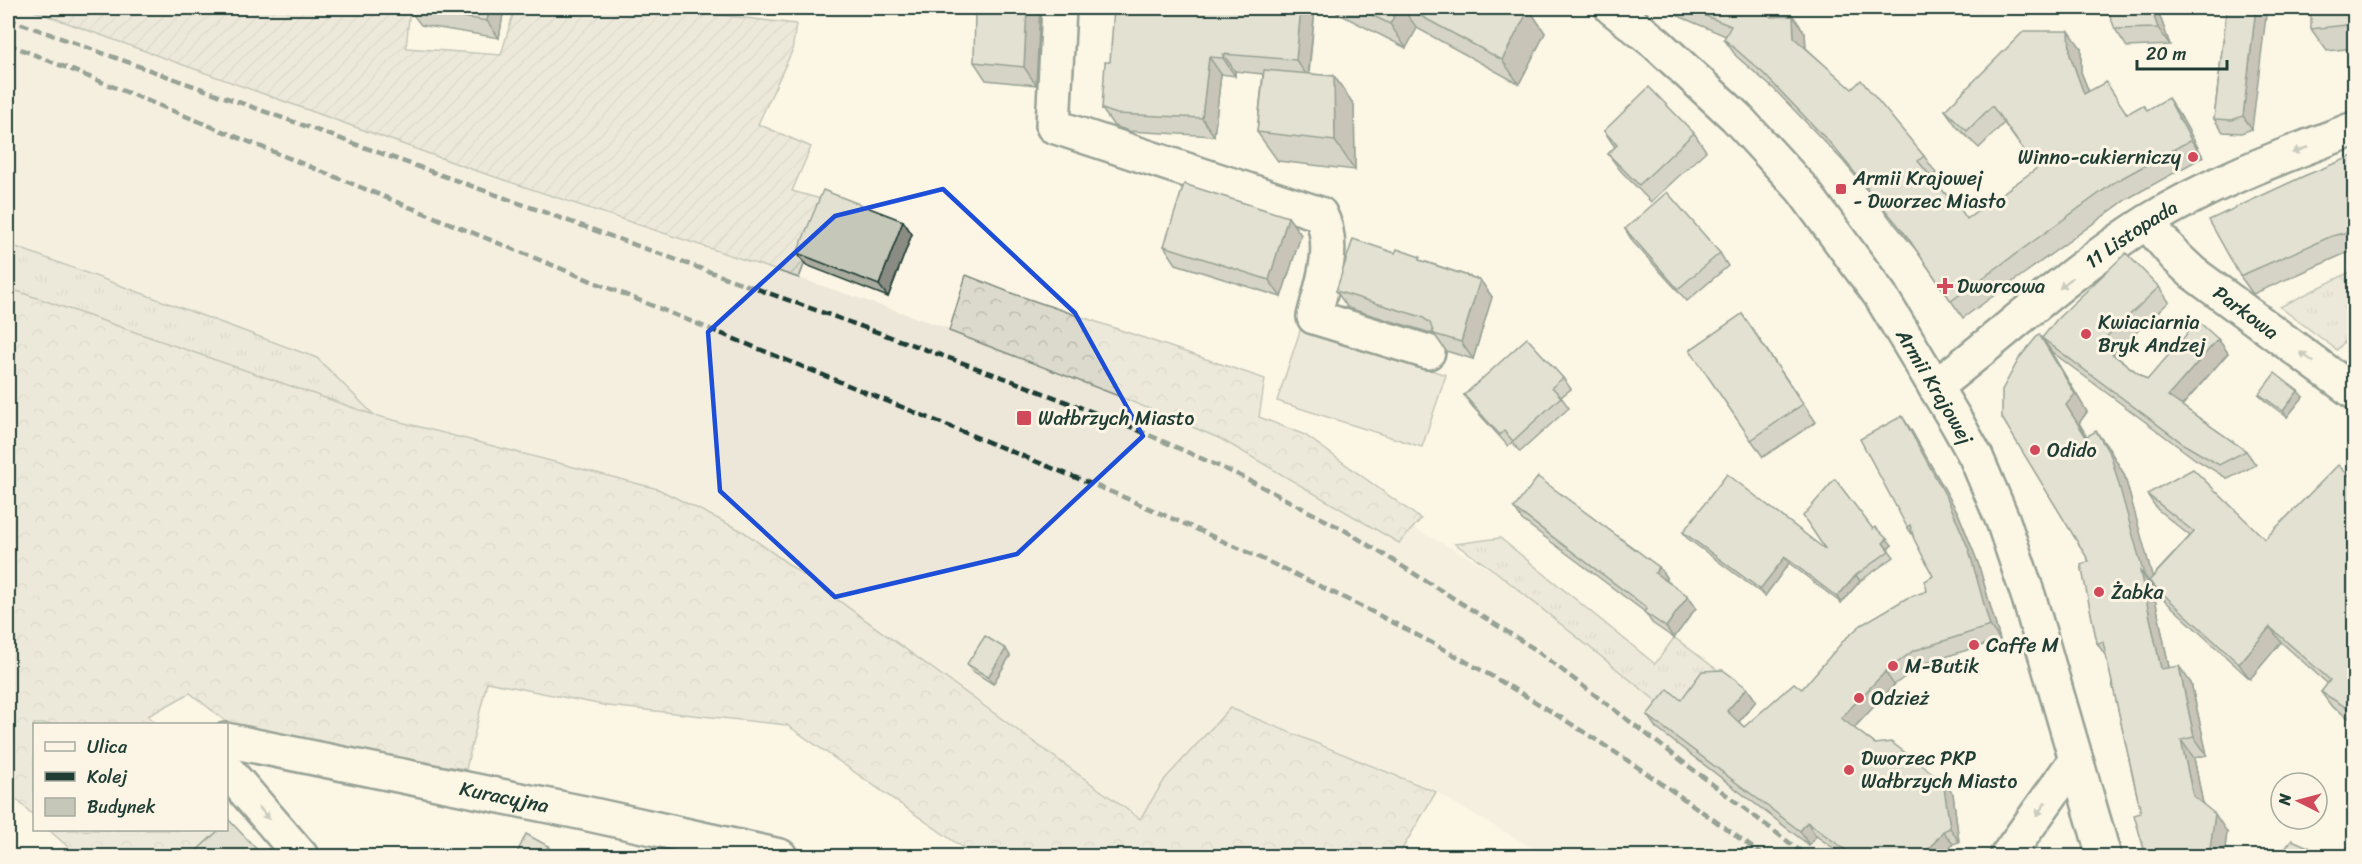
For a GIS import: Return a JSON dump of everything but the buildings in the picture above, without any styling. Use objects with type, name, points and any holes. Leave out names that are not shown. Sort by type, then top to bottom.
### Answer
[{"type":"main road","points":[[1059,8],[1053,126],[1320,214],[1327,227],[1328,256],[1314,317],[1428,352]]},
{"type":"main road","name":"Armii Krajowej","points":[[1612,8],[1656,43],[1736,117],[1802,189],[1880,295],[1976,457],[2003,521],[2029,598],[2104,856]]},
{"type":"main road","name":"11 Listopada","points":[[1935,387],[2084,268],[2146,222],[2236,174],[2355,129]]},
{"type":"main road","name":"Parkowa","points":[[2146,222],[2193,273],[2355,392]]},
{"type":"main road","name":"Kuracyjna","points":[[228,740],[584,813],[780,856]]},
{"type":"main road","points":[[2007,856],[2075,761]]},
{"type":"main road","points":[[228,771],[301,856]]},
{"type":"highlighted area","points":[[943,189],[1075,313],[1143,436],[1017,554],[835,597],[720,491],[708,332],[835,216]]},
{"type":"shaded area","points":[[8,8],[31,8],[799,278],[1187,409],[1495,571],[1670,711],[1845,856],[1546,856],[1436,792],[1230,708],[1165,779],[1140,819],[744,532],[658,489],[374,415],[317,358],[8,243]]},
{"type":"green space","points":[[26,8],[410,8],[406,48],[501,55],[515,8],[694,8],[720,15],[796,24],[792,51],[758,124],[811,147],[792,191],[828,201],[799,278],[474,170]]},
{"type":"green space","points":[[8,244],[317,358],[374,415],[8,288]]},
{"type":"green space","points":[[2354,270],[2354,331],[2337,350],[2280,307]]},
{"type":"green space","points":[[966,275],[1014,294],[1265,379],[1259,417],[1305,435],[1421,519],[1399,543],[1221,439],[1116,395],[949,331]]},
{"type":"green space","points":[[8,288],[374,415],[658,489],[744,532],[1140,819],[1165,779],[1230,708],[1436,792],[1398,856],[975,856],[787,725],[608,706],[487,682],[466,769],[247,738],[190,693],[148,716],[155,723],[33,723],[33,815],[8,791]]},
{"type":"green space","points":[[1301,328],[1446,375],[1422,447],[1277,401]]},
{"type":"green space","points":[[1500,538],[1655,664],[1674,638],[1720,672],[1670,712],[1495,571],[1455,544]]},
{"type":"green space","points":[[50,831],[219,831],[196,856],[75,856],[76,854]]},
{"type":"railway","points":[[8,19],[1010,380],[1131,427],[1243,477],[1346,531],[1533,648],[1807,856]]},
{"type":"railway","points":[[8,44],[1121,496],[1270,563],[1417,635],[1512,688],[1577,727],[1764,856]]},
{"type":"place","name":"Winno-cukierniczy","points":[[2193,157]]},
{"type":"place","name":"Armii Krajowej - Dworzec Miasto","points":[[1841,189]]},
{"type":"place","name":"Dworcowa","points":[[1945,286]]},
{"type":"place","name":"Kwiaciarnia Bryk Andzej","points":[[2086,334]]},
{"type":"place","name":"Wałbrzych Miasto","points":[[1024,418]]},
{"type":"place","name":"Odido","points":[[2035,450]]},
{"type":"place","name":"Żabka","points":[[2099,592]]},
{"type":"place","name":"Caffe M","points":[[1974,645]]},
{"type":"place","name":"M-Butik","points":[[1893,666]]},
{"type":"place","name":"Odzież","points":[[1859,698]]},
{"type":"place","name":"Dworzec PKP Wałbrzych Miasto","points":[[1849,770]]}]
